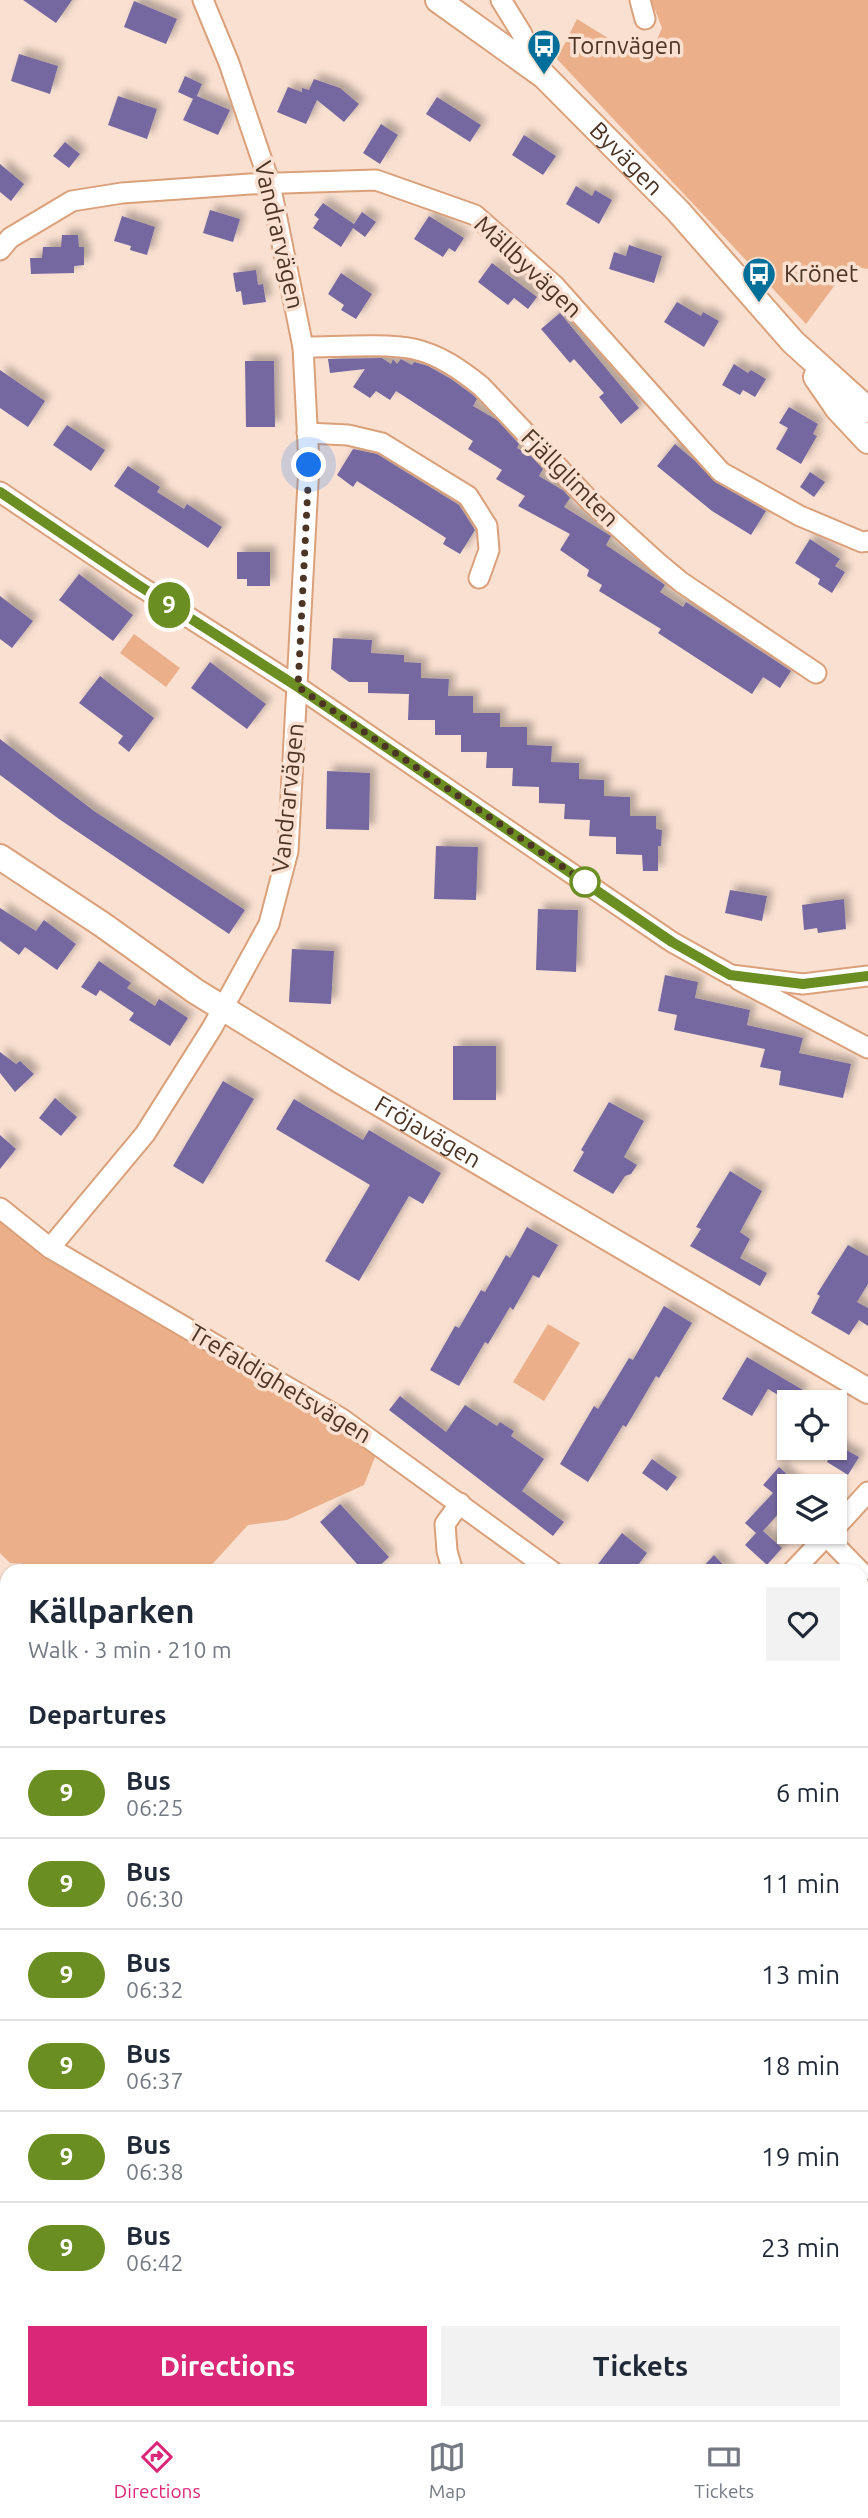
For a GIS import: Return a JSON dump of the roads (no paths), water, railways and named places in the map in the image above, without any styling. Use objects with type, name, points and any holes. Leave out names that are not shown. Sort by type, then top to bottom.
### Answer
[{"type":"street","name":"Vandrarvägen","points":[[50,1248],[145,1134],[224,1008],[269,924],[288,851],[309,465],[303,347],[270,184],[229,63],[203,0]]},
{"type":"street","name":"Byvägen","points":[[438,0],[534,68],[678,211],[793,342],[868,410]]},
{"type":"street","points":[[501,0],[523,34],[534,68]]},
{"type":"street","name":"Mällbyvägen","points":[[0,250],[10,238],[72,201],[122,193],[376,180],[475,215],[554,285],[721,472],[800,516],[862,542],[868,541]]},
{"type":"street","name":"Byvägen","points":[[793,342],[838,409],[868,441]]},
{"type":"street","name":"Fjällglimten","points":[[303,347],[413,349],[447,362],[466,374],[481,386],[592,503],[657,562],[681,582],[816,673]]},
{"type":"street","points":[[307,433],[348,435],[382,443],[468,496],[487,526],[489,550],[479,578]]},
{"type":"street","points":[[0,492],[138,585],[298,687],[672,942],[868,1048]]},
{"type":"street","name":"Fröjavägen","points":[[0,857],[103,925],[195,991],[365,1095],[868,1391]]},
{"type":"street","points":[[730,975],[803,984],[868,976]]},
{"type":"street","name":"Trefaldighetsvägen","points":[[0,1208],[50,1248],[342,1419],[542,1564]]},
{"type":"street","points":[[847,1515],[868,1492]]},
{"type":"street","points":[[451,1564],[444,1524],[460,1503]]},
{"type":"street","points":[[800,1564],[819,1544]]},
{"type":"street","points":[[840,1544],[855,1564]]},
{"type":"place","name":"Tornvägen","points":[[544,76]]},
{"type":"place","name":"Krönet","points":[[759,304]]}]
